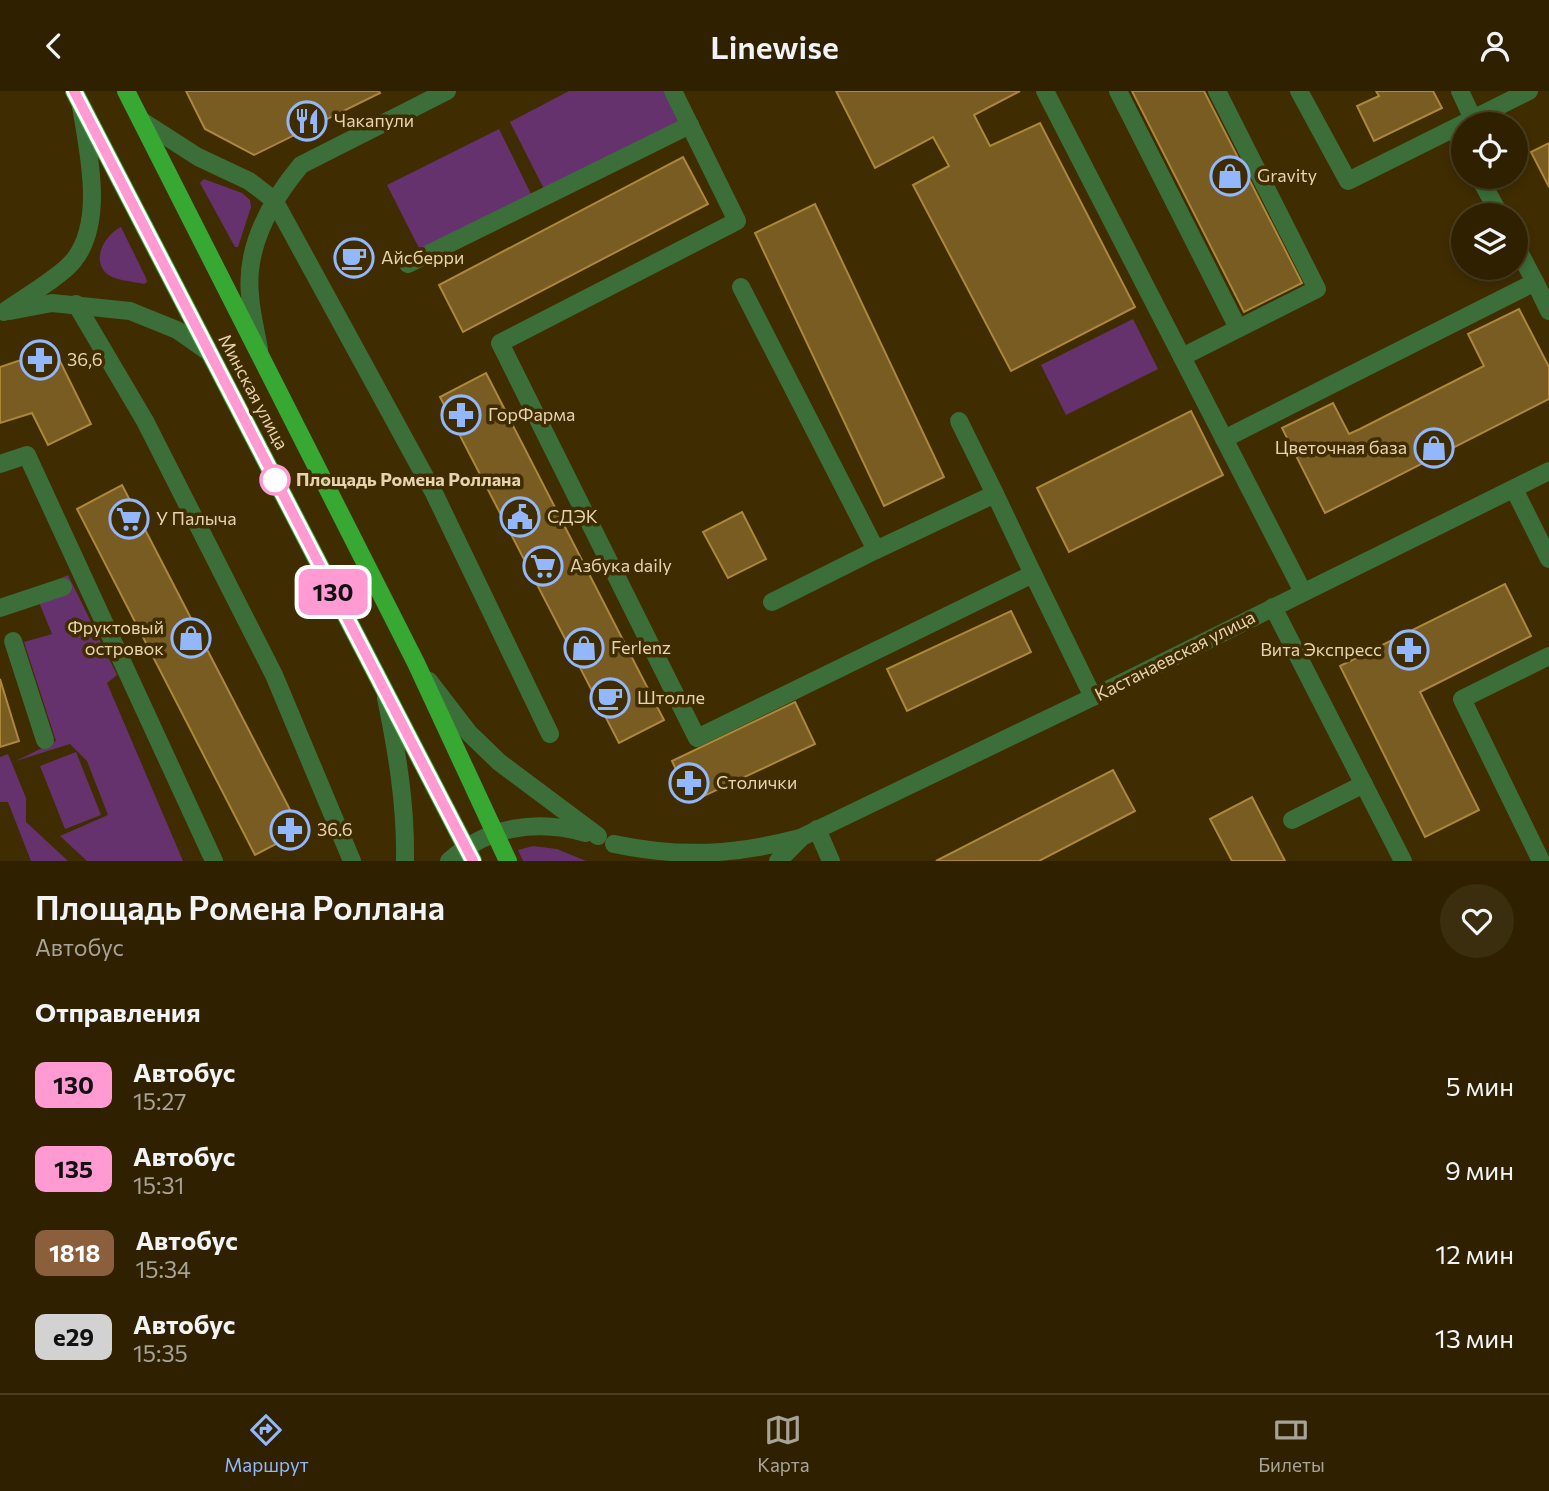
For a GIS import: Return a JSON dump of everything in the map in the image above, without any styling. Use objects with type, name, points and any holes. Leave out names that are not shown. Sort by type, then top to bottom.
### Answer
[{"type":"main road","name":"Минская улица","points":[[126,91],[416,663],[509,861]]},
{"type":"main road","name":"Минская улица","points":[[77,98],[469,854]]},
{"type":"street","points":[[260,356],[250,293],[251,261],[263,223],[274,200],[301,165],[447,91]]},
{"type":"street","points":[[673,91],[737,221],[500,343],[697,738],[1034,574]]},
{"type":"street","points":[[1045,91],[1303,592]]},
{"type":"street","points":[[1118,91],[1238,328]]},
{"type":"street","points":[[1182,357],[1317,289],[1217,91]]},
{"type":"street","points":[[1299,91],[1348,181],[1451,130]]},
{"type":"street","points":[[1460,91],[1470,112]]},
{"type":"street","points":[[1487,112],[1529,91]]},
{"type":"street","points":[[2,312],[74,260],[89,229],[92,198],[77,98]]},
{"type":"street","points":[[142,121],[173,142],[243,178],[274,200],[434,493],[550,734]]},
{"type":"street","points":[[408,264],[690,125]]},
{"type":"street","points":[[1528,269],[1549,311]]},
{"type":"street","points":[[1224,439],[1535,282]]},
{"type":"street","points":[[741,287],[876,550]]},
{"type":"street","points":[[2,312],[52,303],[131,311],[177,330],[207,351]]},
{"type":"street","points":[[76,304],[145,421],[274,675],[352,861]]},
{"type":"street","points":[[960,421],[1093,697]]},
{"type":"street","points":[[0,464],[27,455],[214,861]]},
{"type":"street","name":"Кастанаевская улица","points":[[449,861],[469,854],[495,833],[523,825],[550,825],[643,850],[680,854],[762,848],[800,838],[1093,697],[1549,471]]},
{"type":"street","points":[[1514,489],[1549,559]]},
{"type":"street","points":[[772,602],[995,494]]},
{"type":"street","points":[[0,608],[63,587]]},
{"type":"street","points":[[1273,607],[1403,861]]},
{"type":"street","points":[[13,641],[45,740]]},
{"type":"street","points":[[1541,861],[1462,699],[1549,656]]},
{"type":"street","points":[[416,663],[470,733],[499,762],[606,840]]},
{"type":"street","points":[[384,687],[401,785],[405,861]]},
{"type":"street","points":[[1292,820],[1364,784]]},
{"type":"street","points":[[817,829],[831,861]]},
{"type":"street","name":"Кастанаевская улица","points":[[778,861],[800,838]]},
{"type":"street","name":"Кастанаевская улица","points":[[606,840],[638,861]]},
{"type":"shaded area","points":[[569,91],[666,91],[681,121],[545,191],[510,122]]},
{"type":"shaded area","points":[[499,129],[532,196],[421,252],[387,185]]},
{"type":"shaded area","points":[[204,179],[242,193],[250,200],[251,207],[238,247],[235,247],[200,183]]},
{"type":"shaded area","points":[[121,227],[146,278],[147,282],[144,284],[114,278],[102,267],[102,247],[110,235]]},
{"type":"shaded area","points":[[1133,319],[1158,369],[1066,415],[1041,365]]},
{"type":"shaded area","points":[[68,575],[117,675],[107,683],[183,861],[87,861],[60,836],[108,815],[87,761],[70,744],[16,761],[56,741],[24,642],[52,634],[34,590]]},
{"type":"shaded area","points":[[76,752],[101,815],[65,829],[40,766]]},
{"type":"shaded area","points":[[8,754],[26,798],[26,822],[68,861],[31,861],[8,802],[0,802],[0,757]]},
{"type":"shaded area","points":[[533,846],[557,849],[586,861],[523,861],[518,850]]},
{"type":"building","points":[[186,91],[380,93],[254,155],[205,129]]},
{"type":"building","points":[[836,91],[1020,91],[974,115],[990,146],[1040,123],[1135,307],[1011,371],[913,185],[949,166],[933,137],[875,168]]},
{"type":"building","points":[[1132,91],[1204,91],[1302,283],[1244,312]]},
{"type":"building","points":[[1376,91],[1433,91],[1442,108],[1374,141],[1357,106],[1379,96]]},
{"type":"building","points":[[1549,143],[1549,187],[1531,152]]},
{"type":"building","points":[[683,157],[708,204],[463,332],[439,285]]},
{"type":"building","points":[[815,204],[944,477],[884,506],[755,233]]},
{"type":"building","points":[[1519,309],[1549,367],[1549,399],[1325,513],[1282,428],[1333,403],[1349,434],[1360,429],[1484,366],[1468,334]]},
{"type":"building","points":[[54,349],[91,424],[48,445],[32,413],[0,423],[0,367]]},
{"type":"building","points":[[486,373],[664,720],[619,743],[440,397]]},
{"type":"building","points":[[1191,411],[1223,475],[1069,552],[1037,488]]},
{"type":"building","points":[[122,485],[301,831],[255,855],[77,509]]},
{"type":"building","points":[[742,512],[766,559],[728,578],[703,532]]},
{"type":"building","points":[[1505,584],[1531,636],[1420,692],[1479,810],[1425,837],[1340,666]]},
{"type":"building","points":[[1011,611],[1031,652],[907,711],[887,669]]},
{"type":"building","points":[[0,679],[19,741],[0,747]]},
{"type":"building","points":[[795,702],[815,744],[691,802],[672,761]]},
{"type":"building","points":[[1113,770],[1135,811],[1039,861],[936,861]]},
{"type":"building","points":[[1252,797],[1285,861],[1232,861],[1210,819]]},
{"type":"bus line","name":"130","points":[[74,91],[473,861]]},
{"type":"place","name":"Чакапули","points":[[307,121]]},
{"type":"place","name":"Gravity","points":[[1230,176]]},
{"type":"place","name":"Айсберри","points":[[354,258]]},
{"type":"place","name":"36,6","points":[[40,360]]},
{"type":"place","name":"ГорФарма","points":[[461,415]]},
{"type":"place","name":"Цветочная база","points":[[1434,448]]},
{"type":"place","name":"Площадь Ромена Роллана","points":[[275,480]]},
{"type":"place","name":"СДЭК","points":[[520,517]]},
{"type":"place","name":"У Палыча","points":[[129,519]]},
{"type":"place","name":"Азбука daily","points":[[543,566]]},
{"type":"place","name":"Фруктовый островок","points":[[191,638]]},
{"type":"place","name":"Ferlenz","points":[[584,648]]},
{"type":"place","name":"Вита Экспресс","points":[[1409,650]]},
{"type":"place","name":"Штолле","points":[[610,698]]},
{"type":"place","name":"Столички","points":[[689,783]]},
{"type":"place","name":"36.6","points":[[290,830]]}]
